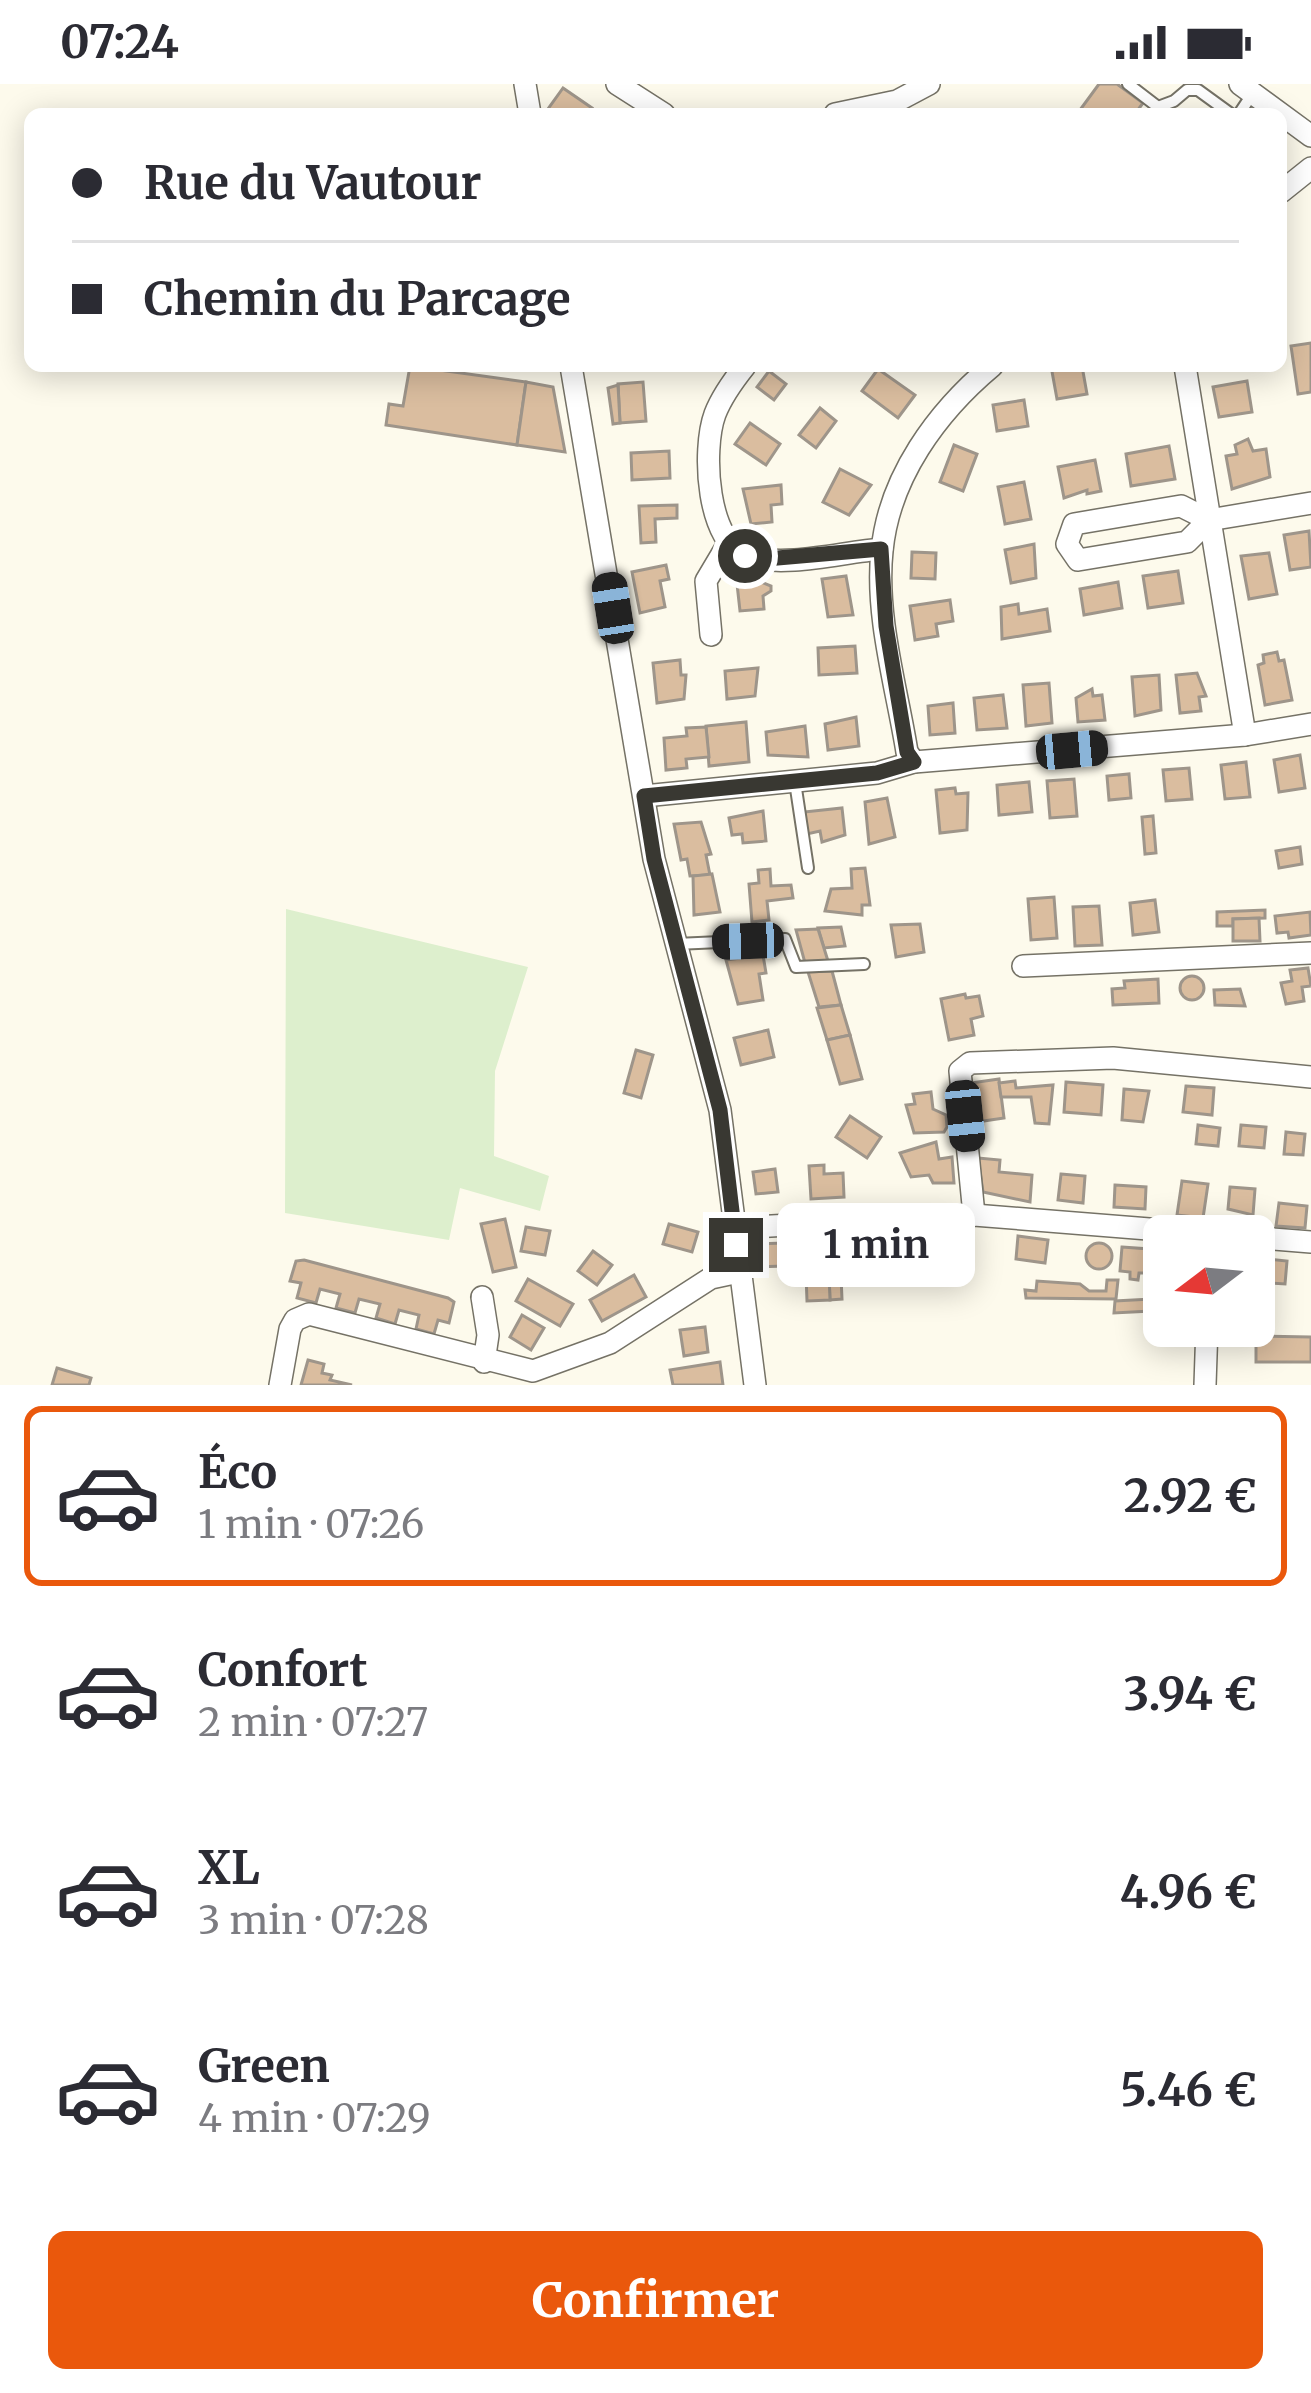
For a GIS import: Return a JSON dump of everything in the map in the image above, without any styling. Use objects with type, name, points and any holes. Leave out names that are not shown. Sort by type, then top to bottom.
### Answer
[{"type":"street","points":[[617,84],[655,108]]},
{"type":"street","points":[[877,108],[929,84]]},
{"type":"street","points":[[1246,89],[1275,108]]},
{"type":"street","points":[[1287,188],[1311,168]]},
{"type":"street","points":[[572,372],[644,796],[675,944],[720,1110],[755,1385]]},
{"type":"street","points":[[741,372],[713,419],[713,516],[728,544],[745,556],[766,559],[881,549]]},
{"type":"street","points":[[914,762],[907,752],[886,626],[881,549],[899,488],[925,436],[959,393],[985,372]]},
{"type":"street","points":[[1186,372],[1245,735]]},
{"type":"street","points":[[1209,520],[1181,506],[1074,524],[1067,544],[1078,560],[1187,542],[1209,520],[1311,503]]},
{"type":"street","points":[[711,635],[706,580],[728,544]]},
{"type":"street","points":[[644,796],[877,773],[914,762],[1245,735],[1311,724]]},
{"type":"street","points":[[1023,966],[1311,953]]},
{"type":"street","points":[[974,1215],[960,1071],[970,1063],[1113,1058],[1311,1077]]},
{"type":"street","points":[[734,1228],[974,1215],[1143,1229]]},
{"type":"street","points":[[1275,1239],[1311,1242]]},
{"type":"street","points":[[280,1385],[290,1328],[309,1314],[522,1371],[546,1369],[635,1330],[710,1279],[739,1272]]},
{"type":"street","points":[[482,1297],[488,1335],[484,1362]]},
{"type":"street","points":[[1205,1385],[1206,1347]]},
{"type":"lane","points":[[1128,84],[1154,108]]},
{"type":"lane","points":[[1160,108],[1187,90],[1198,90],[1226,108]]},
{"type":"lane","points":[[795,780],[808,868]]},
{"type":"lane","points":[[675,944],[785,939],[796,967],[864,964]]},
{"type":"green space","points":[[286,909],[528,967],[495,1071],[494,1156],[549,1176],[540,1211],[460,1188],[449,1240],[285,1213]]},
{"type":"building","points":[[1099,84],[1117,84],[1143,103],[1139,108],[1081,108]]},
{"type":"building","points":[[563,88],[592,108],[549,108]]},
{"type":"building","points":[[1311,343],[1311,392],[1298,394],[1291,346]]},
{"type":"building","points":[[409,372],[454,372],[526,382],[517,445],[386,425],[389,404],[403,406]]},
{"type":"building","points":[[768,372],[786,384],[774,400],[757,387]]},
{"type":"building","points":[[876,372],[882,372],[915,395],[898,418],[862,391]]},
{"type":"building","points":[[1052,372],[1083,372],[1087,394],[1057,399]]},
{"type":"building","points":[[1247,381],[1252,412],[1219,417],[1213,387]]},
{"type":"building","points":[[526,382],[553,387],[565,452],[517,445]]},
{"type":"building","points":[[643,382],[646,421],[620,423],[618,384]]},
{"type":"building","points":[[618,385],[620,423],[613,424],[608,388]]},
{"type":"building","points":[[1024,400],[1028,426],[997,431],[993,405]]},
{"type":"building","points":[[820,408],[836,421],[816,448],[799,435]]},
{"type":"building","points":[[750,423],[780,444],[766,465],[735,444]]},
{"type":"building","points":[[1248,439],[1253,451],[1266,449],[1270,477],[1232,489],[1226,456],[1237,454],[1235,445]]},
{"type":"building","points":[[954,445],[977,454],[963,491],[940,482]]},
{"type":"building","points":[[1169,446],[1175,479],[1131,486],[1126,454]]},
{"type":"building","points":[[669,451],[670,478],[632,480],[631,453]]},
{"type":"building","points":[[1095,460],[1101,491],[1064,498],[1058,467]]},
{"type":"building","points":[[840,469],[871,485],[849,515],[823,502]]},
{"type":"building","points":[[1024,482],[1031,519],[1005,524],[998,487]]},
{"type":"building","points":[[781,485],[782,504],[771,505],[772,522],[751,524],[743,489]]},
{"type":"building","points":[[677,505],[677,518],[655,519],[656,542],[641,543],[639,506]]},
{"type":"building","points":[[1309,531],[1311,567],[1290,570],[1284,535]]},
{"type":"building","points":[[1034,544],[1036,578],[1011,583],[1005,550]]},
{"type":"building","points":[[912,552],[936,553],[935,579],[911,578]]},
{"type":"building","points":[[1269,553],[1277,594],[1249,599],[1241,556]]},
{"type":"building","points":[[666,565],[669,579],[660,581],[665,607],[640,613],[632,572]]},
{"type":"building","points":[[1178,571],[1183,603],[1148,608],[1143,576]]},
{"type":"building","points":[[846,576],[853,615],[828,617],[822,579]]},
{"type":"building","points":[[1118,582],[1122,608],[1084,615],[1080,589]]},
{"type":"building","points":[[737,584],[771,586],[763,596],[764,609],[740,611]]},
{"type":"building","points":[[950,600],[953,621],[936,624],[938,636],[915,640],[910,606]]},
{"type":"building","points":[[1018,604],[1019,614],[1047,609],[1050,631],[1002,639],[1001,607]]},
{"type":"building","points":[[855,646],[857,673],[819,675],[818,648]]},
{"type":"building","points":[[1277,652],[1279,661],[1284,660],[1292,700],[1265,705],[1258,665],[1264,663],[1263,655]]},
{"type":"building","points":[[680,660],[681,675],[686,675],[684,699],[657,703],[653,663]]},
{"type":"building","points":[[758,668],[755,696],[727,699],[725,671]]},
{"type":"building","points":[[1197,673],[1206,696],[1199,697],[1201,711],[1180,713],[1176,675]]},
{"type":"building","points":[[1159,675],[1161,710],[1135,716],[1132,677]]},
{"type":"building","points":[[1049,683],[1052,723],[1026,726],[1023,685]]},
{"type":"building","points":[[1092,689],[1093,696],[1102,695],[1105,720],[1078,722],[1076,698]]},
{"type":"building","points":[[1003,695],[1007,728],[977,730],[974,698]]},
{"type":"building","points":[[953,703],[955,733],[930,735],[928,706]]},
{"type":"building","points":[[856,717],[859,746],[828,750],[825,724]]},
{"type":"building","points":[[746,722],[749,762],[709,766],[706,726]]},
{"type":"building","points":[[805,726],[808,757],[768,755],[766,732]]},
{"type":"building","points":[[706,727],[709,757],[686,759],[687,768],[666,770],[664,738],[687,736],[686,728]]},
{"type":"building","points":[[1300,755],[1305,788],[1279,792],[1274,760]]},
{"type":"building","points":[[1246,762],[1250,797],[1225,799],[1221,765]]},
{"type":"building","points":[[1189,768],[1192,799],[1166,801],[1163,770]]},
{"type":"building","points":[[1129,774],[1131,798],[1109,800],[1107,776]]},
{"type":"building","points":[[1074,779],[1077,816],[1050,818],[1047,781]]},
{"type":"building","points":[[1029,782],[1032,812],[999,815],[997,785]]},
{"type":"building","points":[[955,788],[956,794],[968,793],[967,830],[940,833],[936,790]]},
{"type":"building","points":[[887,798],[895,837],[869,844],[865,802]]},
{"type":"building","points":[[842,808],[845,835],[822,842],[820,831],[807,834],[804,812]]},
{"type":"building","points":[[763,811],[766,841],[743,843],[742,834],[732,835],[729,818]]},
{"type":"building","points":[[1153,816],[1156,853],[1145,854],[1142,817]]},
{"type":"building","points":[[701,822],[711,854],[706,855],[710,875],[690,876],[687,859],[681,860],[674,824]]},
{"type":"building","points":[[1300,847],[1302,864],[1279,868],[1276,851]]},
{"type":"building","points":[[865,868],[870,905],[862,905],[862,915],[825,911],[831,889],[852,888],[851,869]]},
{"type":"building","points":[[770,869],[771,886],[791,885],[793,898],[767,901],[769,920],[752,922],[749,884],[759,883],[758,870]]},
{"type":"building","points":[[712,874],[720,912],[694,915],[693,876]]},
{"type":"building","points":[[1054,897],[1057,938],[1031,940],[1028,899]]},
{"type":"building","points":[[1155,900],[1159,932],[1133,935],[1130,903]]},
{"type":"building","points":[[1099,906],[1102,945],[1075,946],[1073,907]]},
{"type":"building","points":[[1265,910],[1265,918],[1233,919],[1233,926],[1217,926],[1217,912]]},
{"type":"building","points":[[1310,912],[1311,935],[1289,938],[1288,932],[1277,933],[1275,916]]},
{"type":"building","points":[[1259,918],[1260,941],[1233,941],[1233,919]]},
{"type":"building","points":[[920,924],[924,952],[896,957],[891,925]]},
{"type":"building","points":[[841,927],[845,946],[824,948],[818,928]]},
{"type":"building","points":[[818,929],[828,961],[805,963],[796,930]]},
{"type":"building","points":[[763,955],[766,973],[759,974],[763,1000],[738,1004],[726,960]]},
{"type":"building","points":[[1308,968],[1311,986],[1302,987],[1304,1001],[1286,1004],[1281,983],[1292,981],[1290,970]]},
{"type":"building","points":[[832,971],[841,1005],[819,1007],[808,972]]},
{"type":"building","points":[[1192,976],[1201,979],[1201,997],[1192,1000],[1183,997],[1180,988],[1183,979]]},
{"type":"building","points":[[1158,979],[1159,1003],[1113,1005],[1112,989],[1125,988],[1124,981]]},
{"type":"building","points":[[1240,989],[1245,1006],[1215,1005],[1214,990]]},
{"type":"building","points":[[965,994],[966,998],[979,996],[983,1016],[971,1019],[974,1035],[949,1040],[941,999]]},
{"type":"building","points":[[841,1005],[850,1035],[827,1040],[817,1008]]},
{"type":"building","points":[[768,1030],[774,1057],[741,1065],[734,1038]]},
{"type":"building","points":[[850,1035],[862,1079],[840,1084],[827,1040]]},
{"type":"building","points":[[636,1050],[653,1055],[641,1098],[624,1093]]},
{"type":"building","points":[[999,1079],[1004,1118],[977,1122],[971,1083]]},
{"type":"building","points":[[1015,1081],[1016,1088],[1053,1085],[1049,1124],[1035,1123],[1031,1097],[1001,1097],[999,1083]]},
{"type":"building","points":[[1066,1082],[1103,1085],[1101,1115],[1064,1112]]},
{"type":"building","points":[[1186,1086],[1214,1088],[1212,1115],[1183,1112]]},
{"type":"building","points":[[1124,1089],[1149,1091],[1143,1122],[1122,1120]]},
{"type":"building","points":[[931,1092],[933,1109],[946,1115],[947,1127],[944,1132],[914,1133],[906,1105],[915,1104],[913,1094]]},
{"type":"building","points":[[850,1116],[881,1137],[867,1158],[836,1137]]},
{"type":"building","points":[[1198,1125],[1220,1128],[1218,1146],[1196,1144]]},
{"type":"building","points":[[1241,1125],[1266,1127],[1264,1148],[1239,1146]]},
{"type":"building","points":[[1286,1132],[1305,1134],[1303,1155],[1284,1154]]},
{"type":"building","points":[[936,1142],[939,1159],[952,1157],[954,1183],[933,1183],[929,1175],[911,1177],[900,1153]]},
{"type":"building","points":[[978,1158],[1000,1160],[999,1172],[1032,1175],[1030,1202],[983,1192]]},
{"type":"building","points":[[824,1165],[824,1174],[843,1173],[844,1197],[811,1199],[809,1166]]},
{"type":"building","points":[[775,1169],[778,1192],[756,1194],[753,1172]]},
{"type":"building","points":[[1061,1174],[1085,1176],[1083,1203],[1058,1200]]},
{"type":"building","points":[[1182,1181],[1208,1184],[1203,1215],[1177,1215]]},
{"type":"building","points":[[1115,1185],[1146,1187],[1145,1209],[1114,1207]]},
{"type":"building","points":[[1230,1187],[1255,1189],[1253,1215],[1228,1209]]},
{"type":"building","points":[[1279,1203],[1307,1206],[1305,1228],[1276,1226]]},
{"type":"building","points":[[505,1219],[516,1267],[493,1272],[481,1224]]},
{"type":"building","points":[[669,1224],[698,1232],[692,1252],[663,1244]]},
{"type":"building","points":[[526,1227],[550,1231],[545,1255],[521,1251]]},
{"type":"building","points":[[963,1232],[964,1255],[945,1261],[945,1256],[935,1257],[934,1233]]},
{"type":"building","points":[[896,1236],[897,1260],[867,1261],[866,1237]]},
{"type":"building","points":[[1018,1236],[1048,1240],[1045,1263],[1016,1259]]},
{"type":"building","points":[[827,1240],[829,1273],[806,1274],[804,1242]]},
{"type":"building","points":[[783,1243],[784,1266],[755,1267],[754,1244]]},
{"type":"building","points":[[1099,1243],[1112,1256],[1099,1269],[1086,1256]]},
{"type":"building","points":[[1122,1247],[1143,1249],[1143,1273],[1138,1280],[1120,1271]]},
{"type":"building","points":[[593,1251],[612,1265],[597,1285],[578,1271]]},
{"type":"building","points":[[840,1254],[842,1299],[830,1300],[828,1255]]},
{"type":"building","points":[[1275,1260],[1287,1261],[1285,1284],[1275,1283]]},
{"type":"building","points":[[296,1261],[448,1298],[454,1302],[449,1323],[438,1320],[434,1334],[416,1329],[419,1315],[399,1310],[395,1324],[376,1318],[380,1304],[359,1299],[355,1313],[336,1308],[340,1294],[320,1289],[316,1303],[297,1298],[301,1283],[290,1281]]},
{"type":"building","points":[[829,1273],[830,1300],[807,1301],[806,1274]]},
{"type":"building","points":[[634,1275],[646,1297],[602,1321],[590,1300]]},
{"type":"building","points":[[528,1279],[573,1304],[560,1326],[516,1301]]},
{"type":"building","points":[[1107,1280],[1118,1280],[1116,1299],[1026,1298],[1025,1290],[1036,1291],[1037,1281],[1106,1291]]},
{"type":"building","points":[[1143,1299],[1143,1311],[1114,1313],[1115,1301]]},
{"type":"building","points":[[522,1315],[544,1328],[531,1350],[510,1337]]},
{"type":"building","points":[[705,1327],[708,1352],[684,1356],[680,1330]]},
{"type":"building","points":[[1275,1336],[1311,1337],[1311,1362],[1256,1362],[1256,1347],[1275,1347]]},
{"type":"building","points":[[308,1360],[324,1364],[322,1373],[332,1375],[330,1380],[352,1385],[301,1385]]},
{"type":"building","points":[[720,1362],[723,1385],[673,1385],[670,1370]]},
{"type":"building","points":[[57,1368],[91,1378],[89,1385],[52,1385]]},
{"type":"route","points":[[736,1245],[720,1110],[654,859],[644,796],[877,773],[914,762],[907,752],[886,626],[881,549],[766,559],[745,556]]}]
